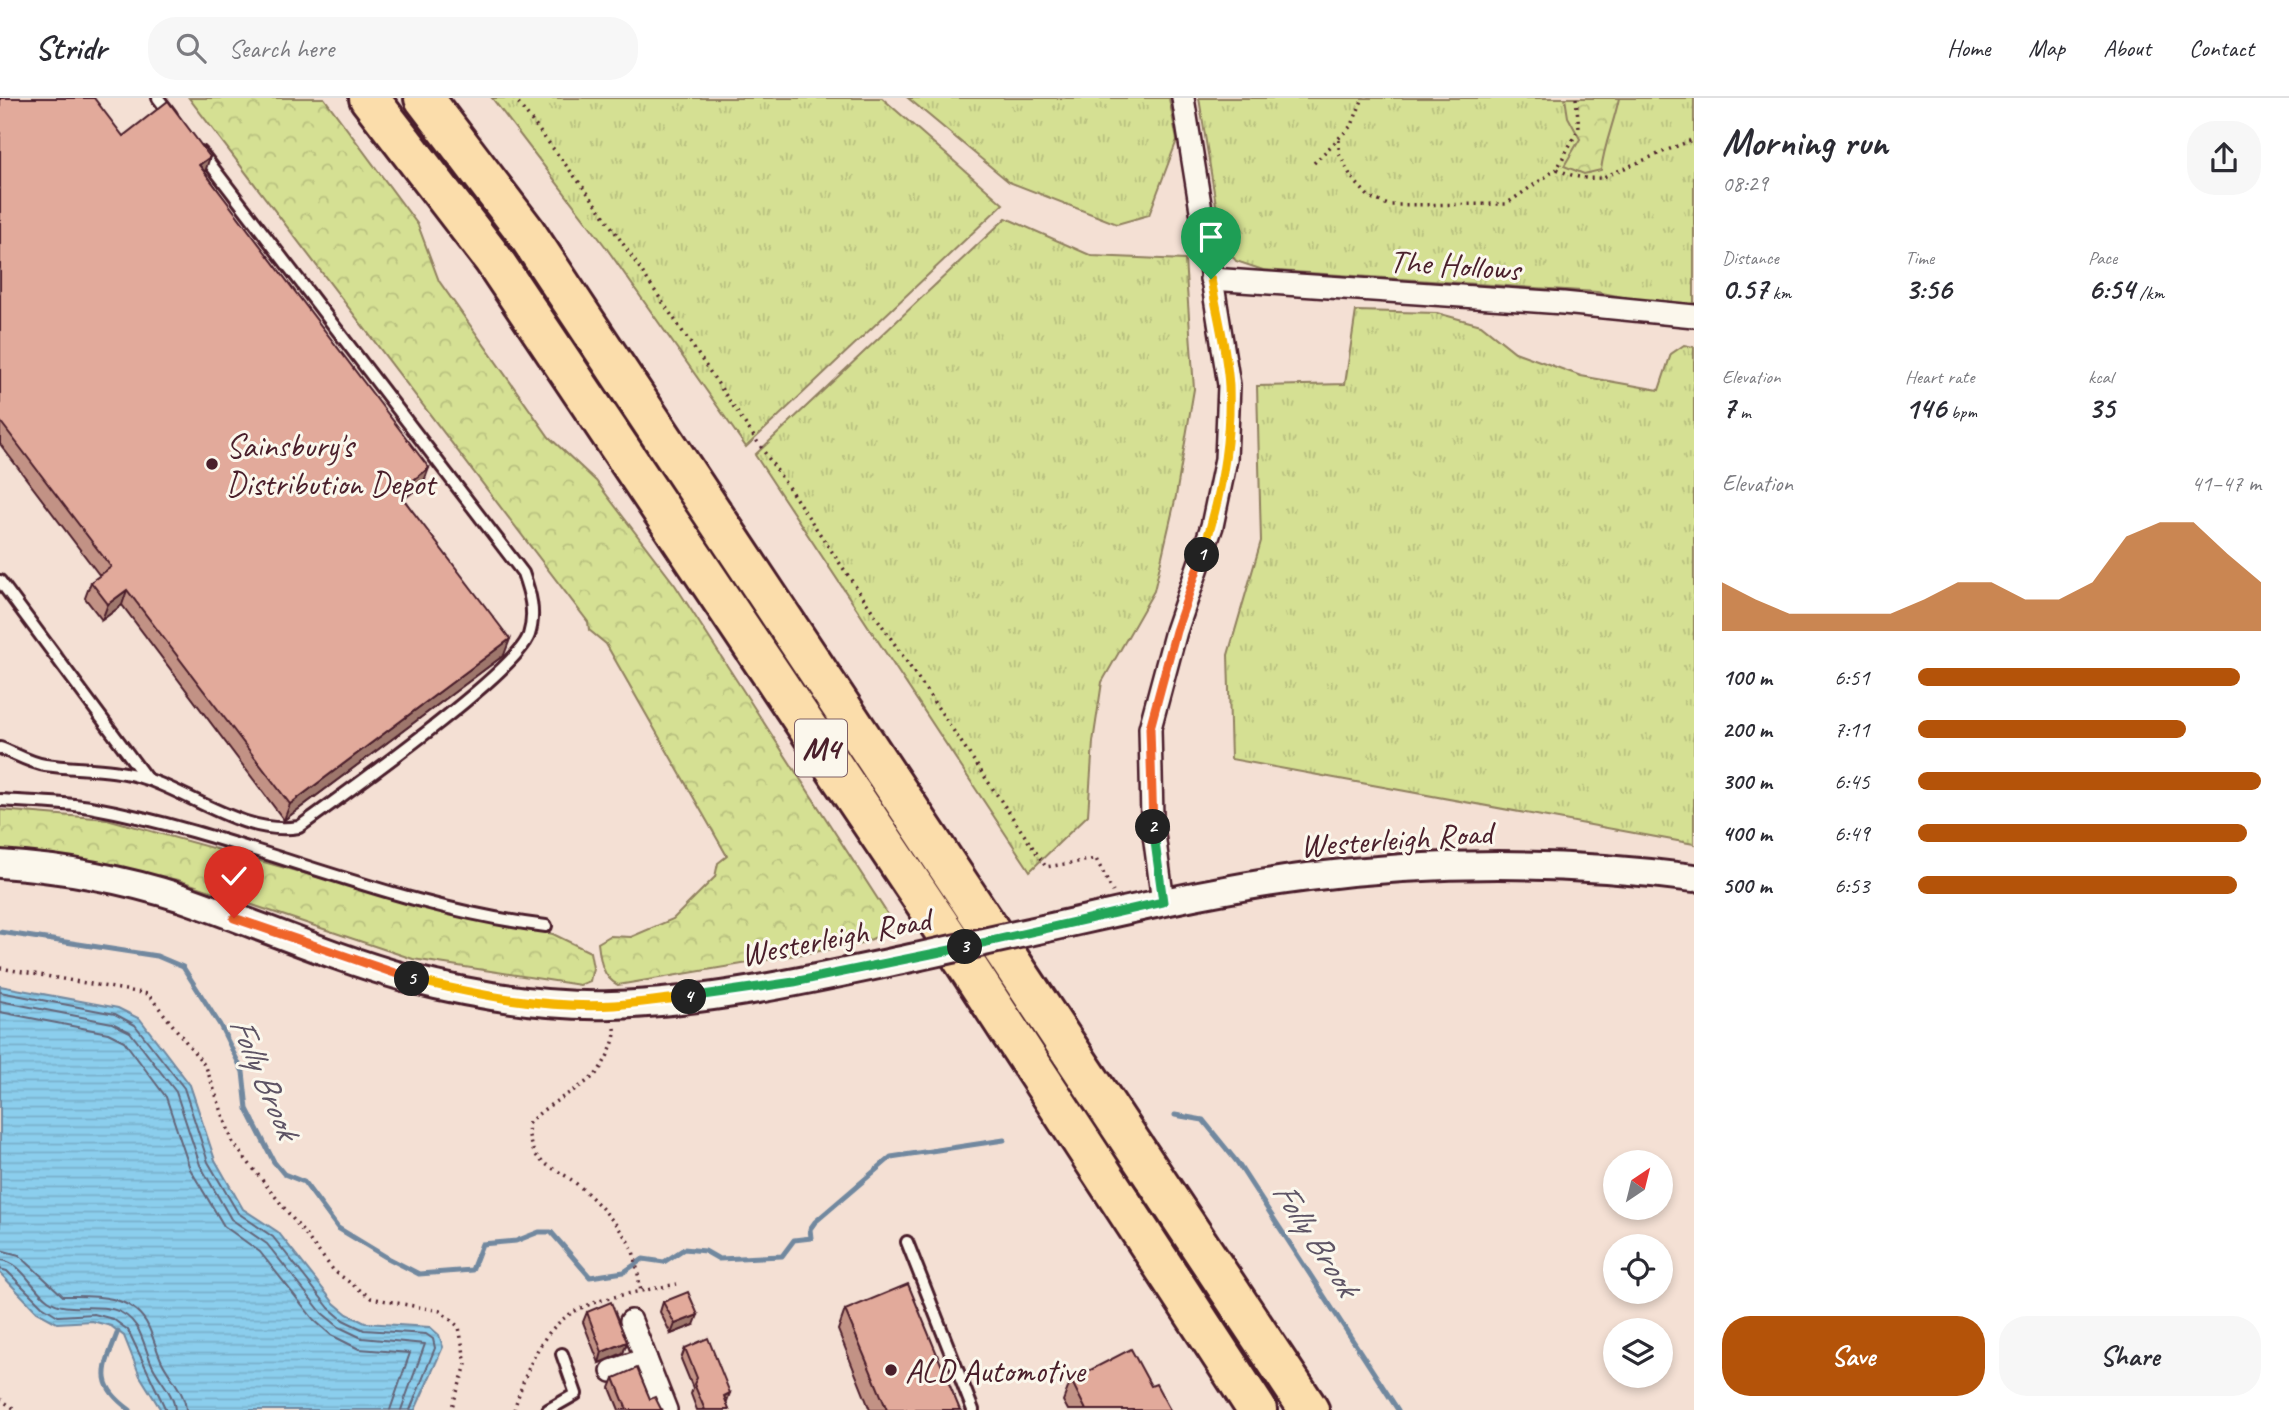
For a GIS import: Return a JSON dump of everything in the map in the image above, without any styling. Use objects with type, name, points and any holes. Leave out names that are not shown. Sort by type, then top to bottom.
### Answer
[{"type":"highway","name":"M4","points":[[369,98],[493,259],[946,934],[1256,1410]]},
{"type":"highway","name":"M4","points":[[424,98],[525,231],[1309,1410]]},
{"type":"street","points":[[1163,902],[1152,819],[1150,728],[1176,631],[1212,526],[1226,459],[1229,385],[1183,98]]},
{"type":"street","name":"The Hollows","points":[[1211,279],[1563,303],[1694,316]]},
{"type":"street","name":"Westerleigh Road","points":[[0,864],[86,873],[180,898],[391,972],[450,988],[548,1002],[612,1005],[794,982],[1163,902],[1305,877],[1446,864],[1585,867],[1694,878]]},
{"type":"street","points":[[628,1313],[666,1410]]},
{"type":"street","points":[[612,1371],[646,1359]]},
{"type":"lane","points":[[158,98],[183,130]]},
{"type":"lane","points":[[0,748],[42,765],[114,771],[146,778],[208,806],[254,822],[284,830],[299,827],[451,712],[519,653],[528,636],[532,597],[523,573],[192,141]]},
{"type":"lane","points":[[0,581],[146,778]]},
{"type":"lane","points":[[0,800],[88,807],[169,825],[400,897],[493,919],[546,926]]},
{"type":"lane","points":[[907,1242],[973,1410]]},
{"type":"lane","points":[[548,1410],[576,1394],[562,1354]]},
{"type":"path","points":[[514,98],[596,204],[1046,867],[1096,859],[1123,911]]},
{"type":"path","points":[[1314,163],[1339,140],[1361,109],[1363,98]]},
{"type":"path","points":[[1339,140],[1339,154],[1352,178],[1369,197],[1388,205],[1506,204],[1547,179],[1557,169],[1579,128],[1576,98]]},
{"type":"path","points":[[1557,169],[1585,179],[1601,177],[1694,139]]},
{"type":"path","points":[[0,968],[148,994],[206,1067],[233,1143],[302,1226],[334,1272],[371,1298],[440,1311],[459,1327],[466,1365],[451,1410]]},
{"type":"path","points":[[612,1005],[616,1035],[596,1075],[544,1107],[528,1124],[529,1144],[539,1163],[580,1186],[621,1234],[632,1252],[641,1291]]},
{"type":"path","points":[[514,1410],[524,1374],[556,1323],[578,1308],[621,1295],[677,1284]]},
{"type":"path","points":[[621,1295],[628,1313]]},
{"type":"path","points":[[0,1399],[16,1410]]},
{"type":"green space","points":[[189,98],[324,98],[418,225],[439,281],[549,437],[596,481],[675,585],[890,918],[887,932],[861,944],[618,985],[608,977],[601,962],[598,943],[610,936],[631,937],[673,919],[715,877],[718,863],[727,856],[606,644],[589,630],[588,622]]},
{"type":"green space","points":[[492,98],[882,98],[1003,204],[746,447],[605,246]]},
{"type":"green space","points":[[908,98],[1169,98],[1177,140],[1149,215],[1117,224],[1009,182]]},
{"type":"green space","points":[[1199,98],[1694,98],[1694,311],[1597,292],[1263,270],[1236,261],[1222,242]]},
{"type":"green space","points":[[1565,98],[1619,98],[1601,170],[1584,174],[1564,166],[1580,139],[1568,117]]},
{"type":"green space","points":[[1006,218],[1092,256],[1185,260],[1194,389],[1176,496],[1154,591],[1102,682],[1093,742],[1088,815],[1030,871],[755,455]]},
{"type":"green space","points":[[1356,311],[1437,313],[1481,325],[1515,352],[1581,376],[1659,390],[1671,354],[1684,345],[1694,347],[1694,844],[1231,759],[1228,655],[1261,541],[1257,386],[1345,384]]},
{"type":"green space","points":[[0,810],[107,819],[427,907],[553,934],[590,952],[593,968],[590,981],[580,985],[413,959],[178,880],[50,856],[0,853]]},
{"type":"water","points":[[0,986],[118,1008],[140,1019],[190,1085],[215,1160],[243,1209],[278,1232],[334,1303],[347,1314],[365,1323],[430,1327],[439,1335],[443,1347],[415,1410],[161,1410],[140,1376],[124,1336],[111,1326],[92,1321],[57,1323],[37,1312],[0,1273]]},
{"type":"building","name":"Sainsbury's Distribution Depot","points":[[0,98],[94,98],[123,136],[168,101],[210,157],[199,165],[429,468],[398,492],[510,639],[290,804],[127,590],[108,604],[91,582],[111,567],[0,421]]},
{"type":"building","name":"ALD Automotive","points":[[908,1284],[960,1410],[887,1410],[845,1310]]},
{"type":"building","points":[[688,1292],[698,1315],[675,1324],[663,1302]]},
{"type":"building","points":[[611,1302],[627,1342],[602,1352],[587,1312]]},
{"type":"building","points":[[708,1338],[730,1393],[724,1396],[729,1410],[705,1410],[694,1384],[697,1378],[685,1348]]},
{"type":"building","points":[[1131,1349],[1151,1386],[1156,1384],[1170,1410],[1086,1410],[1071,1380]]},
{"type":"building","points":[[637,1368],[650,1399],[655,1397],[663,1410],[627,1410],[614,1378]]},
{"type":"waterway","name":"Folly Brook","points":[[0,932],[157,956],[183,967],[220,1025],[243,1072],[247,1109],[274,1162],[284,1174],[304,1182],[338,1228],[419,1274],[472,1270],[482,1244],[516,1241],[539,1232],[551,1232],[590,1277],[624,1272],[643,1259],[664,1262],[684,1249],[705,1251],[719,1259],[782,1256],[794,1240],[811,1238],[810,1229],[815,1222],[891,1157],[1004,1140]]},
{"type":"waterway","name":"Folly Brook","points":[[1175,1115],[1203,1120],[1237,1162],[1398,1410]]},
{"type":"waterway","points":[[118,1331],[106,1366],[106,1383],[118,1400],[130,1410]]},
{"type":"place","name":"Sainsbury's Distribution Depot","points":[[212,464]]},
{"type":"place","name":"ALD Automotive","points":[[891,1370]]},
{"type":"route","points":[[234,918],[404,977],[450,988],[548,1002],[612,1005],[794,982],[1163,902],[1152,819],[1150,728],[1176,631],[1212,526],[1226,459],[1229,385],[1211,279]]}]
